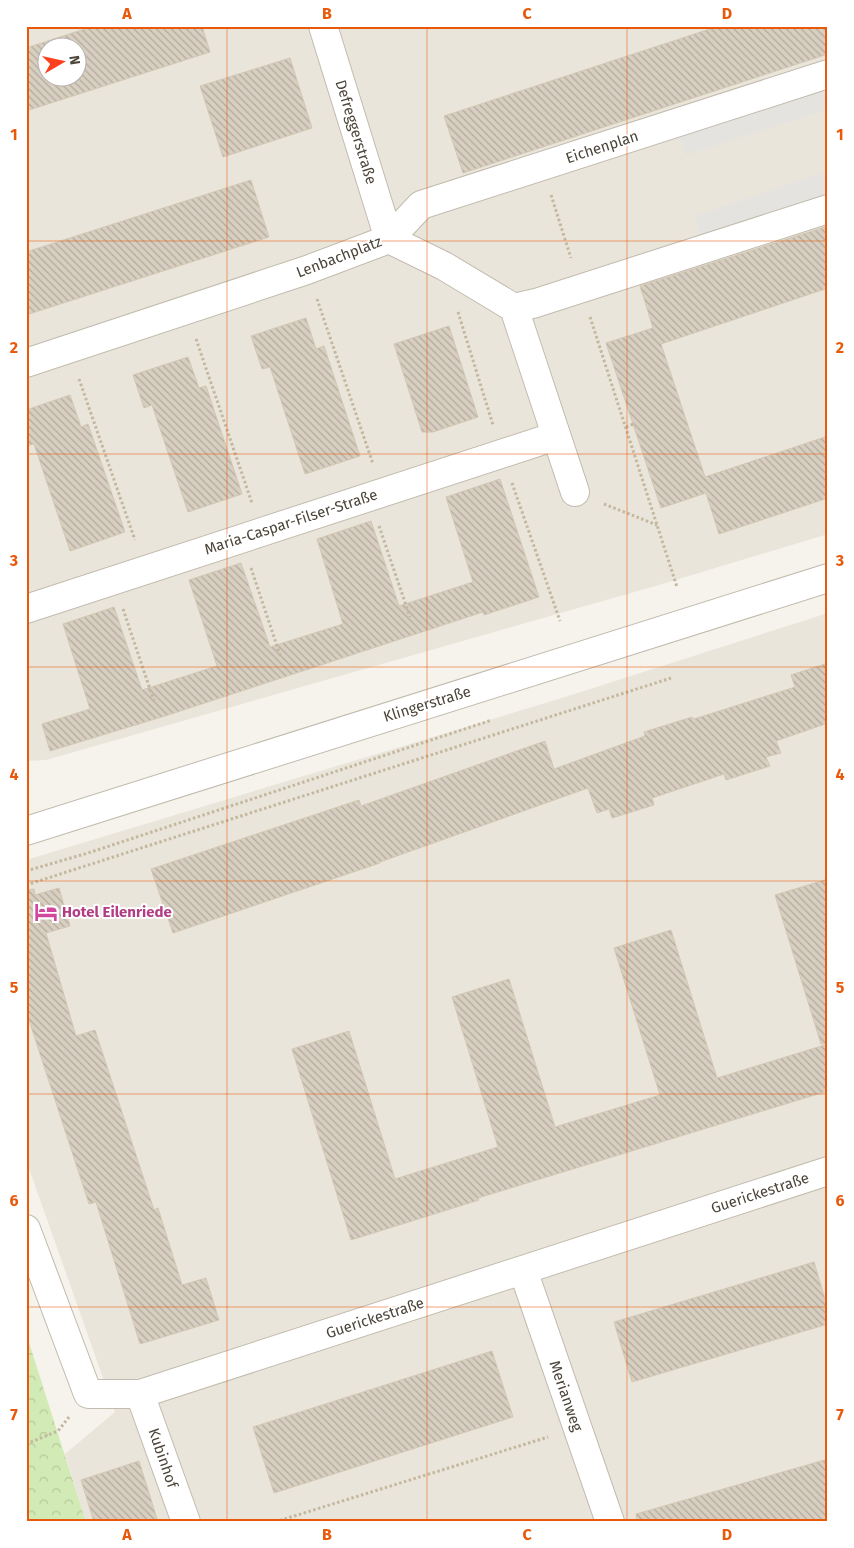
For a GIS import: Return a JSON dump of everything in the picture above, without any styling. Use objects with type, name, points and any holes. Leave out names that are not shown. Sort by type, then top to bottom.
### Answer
[{"type":"street","name":"Defreggerstraße","points":[[323,26],[389,239]]},
{"type":"street","name":"Eichenplan","points":[[389,239],[421,205],[828,74]]},
{"type":"street","points":[[575,492],[514,308],[581,289],[828,209]]},
{"type":"street","name":"Lenbachplatz","points":[[26,363],[307,270],[389,239],[444,266],[514,308]]},
{"type":"street","name":"Maria-Caspar-Filser-Straße","points":[[26,609],[556,436]]},
{"type":"street","name":"Klingerstraße","points":[[26,831],[828,578]]},
{"type":"street","name":"Guerickestraße","points":[[88,1394],[140,1394],[828,1171]]},
{"type":"street","points":[[26,1229],[88,1394]]},
{"type":"street","name":"Merianweg","points":[[522,1270],[610,1522]]},
{"type":"street","name":"Kubinhof","points":[[140,1394],[186,1522]]},
{"type":"path","points":[[542,166],[677,587]]},
{"type":"path","points":[[444,266],[502,454],[560,621]]},
{"type":"path","points":[[307,270],[376,494],[410,617]]},
{"type":"path","points":[[186,310],[251,534],[281,658]]},
{"type":"path","points":[[69,350],[145,569]]},
{"type":"path","points":[[626,426],[633,424]]},
{"type":"path","points":[[603,503],[657,525]]},
{"type":"path","points":[[112,580],[154,701]]},
{"type":"path","points":[[26,885],[671,678]]},
{"type":"path","points":[[26,871],[88,853],[500,717]]},
{"type":"path","points":[[26,1444],[58,1431],[88,1394]]},
{"type":"path","points":[[275,1522],[578,1428]]},
{"type":"shaded area","points":[[26,26],[828,26],[828,534],[659,585],[46,760],[26,761]]},
{"type":"shaded area","points":[[828,81],[828,109],[686,155],[677,130]]},
{"type":"shaded area","points":[[828,171],[828,199],[703,241],[695,216]]},
{"type":"shaded area","points":[[828,613],[828,1522],[86,1522],[65,1454],[115,1412],[26,1160],[26,860],[565,697]]},
{"type":"green space","points":[[26,1333],[86,1522],[26,1522]]},
{"type":"building","points":[[94,26],[202,26],[210,52],[26,111],[26,48],[38,44],[38,88],[88,88],[88,38],[57,38]]},
{"type":"building","points":[[719,26],[828,26],[828,54],[463,173],[444,116]]},
{"type":"building","points":[[290,58],[312,128],[223,157],[200,86]]},
{"type":"building","points":[[251,180],[269,237],[26,315],[26,252]]},
{"type":"building","points":[[828,226],[828,288],[661,344],[705,477],[828,436],[828,498],[719,534],[706,493],[661,508],[606,343],[653,328],[640,286]]},
{"type":"building","points":[[306,318],[316,349],[324,346],[360,456],[305,474],[270,367],[262,369],[251,336]]},
{"type":"building","points":[[449,326],[478,417],[433,432],[422,432],[394,344]]},
{"type":"building","points":[[188,357],[199,388],[206,386],[242,494],[188,512],[152,405],[144,408],[133,375]]},
{"type":"building","points":[[70,395],[81,427],[88,424],[125,532],[70,551],[34,444],[26,446],[26,410]]},
{"type":"building","points":[[500,479],[539,597],[484,615],[483,612],[165,716],[50,751],[42,724],[90,709],[63,624],[114,607],[142,690],[217,666],[189,580],[241,563],[270,647],[343,624],[317,539],[371,521],[399,606],[473,582],[446,497]]},
{"type":"building","points":[[828,663],[828,723],[776,741],[781,753],[766,757],[770,766],[726,780],[724,774],[652,798],[654,805],[612,818],[609,809],[597,813],[588,788],[380,863],[173,933],[151,869],[359,800],[361,806],[545,741],[554,769],[645,736],[644,732],[692,717],[694,719],[795,687],[791,675]]},
{"type":"building","points":[[828,879],[828,1043],[821,1044],[775,895]]},
{"type":"building","points":[[59,888],[70,926],[46,933],[76,1036],[95,1030],[154,1210],[158,1208],[182,1285],[206,1278],[219,1320],[140,1344],[96,1202],[89,1204],[26,1011],[26,890],[34,889],[35,895]]},
{"type":"building","points":[[671,930],[717,1078],[828,1044],[828,1091],[478,1198],[479,1200],[351,1240],[292,1049],[349,1031],[395,1179],[498,1147],[452,997],[509,979],[555,1127],[660,1095],[614,948]]},
{"type":"building","points":[[814,1262],[828,1309],[828,1324],[632,1382],[614,1322]]},
{"type":"building","points":[[492,1351],[513,1417],[274,1493],[253,1427]]},
{"type":"building","points":[[828,1459],[828,1522],[637,1522],[636,1514]]},
{"type":"building","points":[[139,1461],[158,1522],[94,1522],[81,1480]]},
{"type":"place","name":"Hotel Eilenriede","points":[[46,912]]}]
